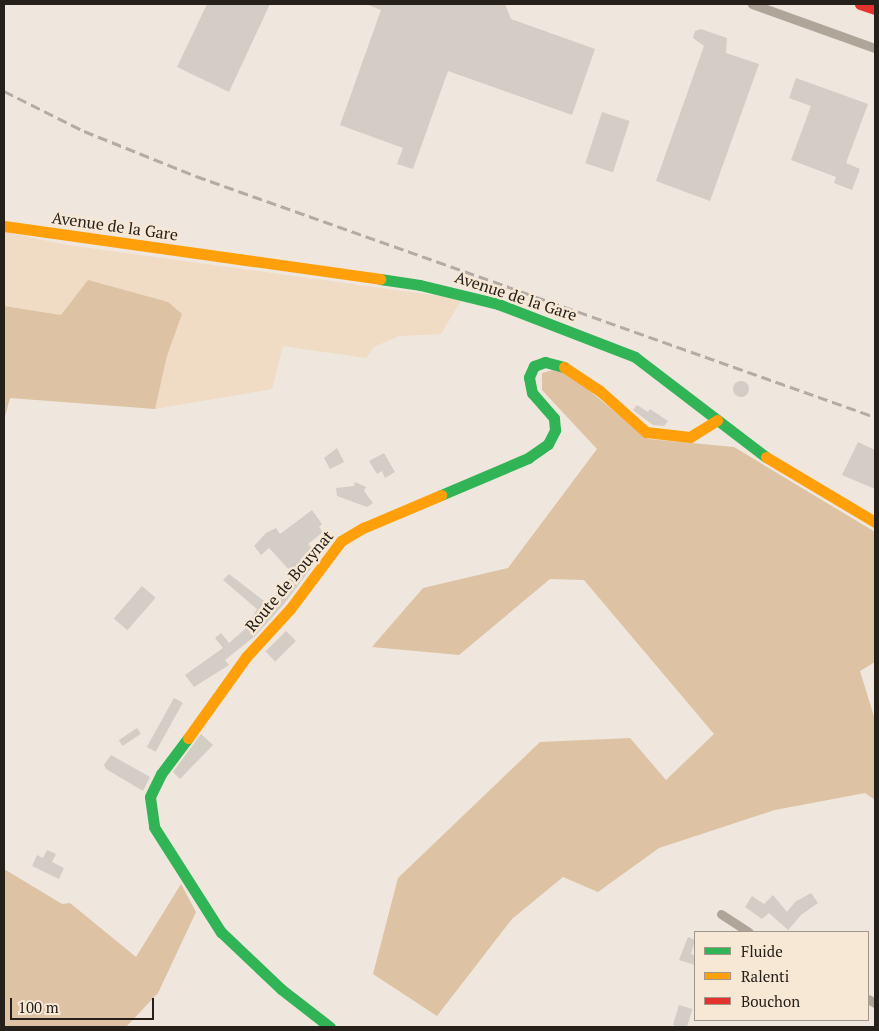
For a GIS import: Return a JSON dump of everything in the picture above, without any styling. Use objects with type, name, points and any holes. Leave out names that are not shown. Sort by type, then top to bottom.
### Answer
[{"type":"main road","points":[[860,4],[875,9]]},
{"type":"main road","name":"Avenue de la Gare","points":[[4,226],[459,292],[635,357],[748,445],[815,489],[875,522]]},
{"type":"main road","name":"Route de Bouynat","points":[[330,1027],[280,989],[220,932],[154,827],[150,798],[161,774],[246,657],[290,609],[341,541],[364,528],[528,458],[548,444],[555,430],[554,418],[532,394],[529,377],[534,366],[545,362],[561,365],[600,391],[646,432],[690,437],[717,420]]},
{"type":"street","points":[[752,4],[875,48]]},
{"type":"street","points":[[721,914],[748,931]]},
{"type":"shaded area","points":[[4,232],[67,245],[462,299],[441,334],[399,336],[374,347],[366,358],[283,346],[272,389],[155,409],[167,356],[182,314],[61,315],[4,306]]},
{"type":"shaded area","points":[[88,280],[168,302],[182,314],[167,356],[155,409],[10,398],[4,420],[4,306],[61,315]]},
{"type":"shaded area","points":[[553,370],[569,374],[648,439],[734,447],[875,532],[875,662],[860,671],[875,720],[875,800],[865,793],[775,810],[659,848],[598,892],[563,877],[512,919],[437,1016],[373,974],[398,878],[540,742],[630,738],[666,780],[714,734],[584,580],[550,579],[459,655],[372,647],[423,588],[508,568],[597,449],[542,390],[542,373]]},
{"type":"shaded area","points":[[4,869],[62,904],[70,903],[136,957],[181,884],[196,912],[158,993],[126,1027],[4,1027]]},
{"type":"building","points":[[207,4],[270,4],[229,92],[177,67]]},
{"type":"building","points":[[366,4],[505,4],[511,19],[595,49],[572,115],[448,71],[413,169],[397,164],[403,148],[340,125],[381,10]]},
{"type":"building","points":[[701,29],[727,38],[726,53],[759,64],[710,201],[656,181],[704,46],[693,38],[695,31]]},
{"type":"building","points":[[796,78],[868,104],[846,163],[860,169],[852,190],[834,183],[836,177],[791,160],[811,106],[789,98]]},
{"type":"building","points":[[602,112],[630,121],[613,172],[585,163]]},
{"type":"building","points":[[741,381],[749,389],[741,397],[733,389]]},
{"type":"building","points":[[637,405],[648,412],[650,409],[668,421],[664,426],[653,425],[633,410]]},
{"type":"building","points":[[858,442],[875,450],[875,489],[842,475]]},
{"type":"building","points":[[337,448],[344,462],[330,469],[324,458]]},
{"type":"building","points":[[384,453],[395,472],[385,478],[382,471],[377,474],[369,461]]},
{"type":"building","points":[[355,482],[366,487],[364,491],[373,503],[367,507],[337,496],[336,488],[354,486]]},
{"type":"building","points":[[312,510],[322,524],[319,527],[323,532],[308,544],[312,548],[309,550],[317,560],[284,604],[255,636],[225,660],[229,665],[194,687],[185,675],[223,648],[215,638],[221,633],[229,643],[246,628],[257,609],[223,580],[229,574],[268,604],[293,574],[269,548],[261,555],[254,546],[266,533],[276,528],[280,534]]},
{"type":"building","points":[[142,586],[156,598],[127,630],[114,618]]},
{"type":"building","points":[[286,631],[296,641],[275,661],[265,652]]},
{"type":"building","points":[[174,698],[183,703],[156,752],[147,747]]},
{"type":"building","points":[[137,728],[141,734],[123,746],[119,740]]},
{"type":"building","points":[[201,734],[213,745],[180,779],[173,772]]},
{"type":"building","points":[[111,755],[150,777],[143,791],[106,769],[104,765]]},
{"type":"building","points":[[47,850],[56,854],[52,862],[64,868],[59,879],[32,866],[37,855],[43,858]]},
{"type":"building","points":[[811,893],[818,903],[801,915],[788,930],[769,913],[762,919],[745,907],[752,896],[764,904],[773,895],[787,912],[795,902]]},
{"type":"building","points":[[688,937],[694,940],[691,954],[694,956],[694,965],[679,960]]},
{"type":"building","points":[[679,1005],[692,1009],[687,1027],[673,1025]]},
{"type":"railway","points":[[4,91],[84,131],[196,176],[875,417]]},
{"type":"traffic: fast","points":[[380,279],[420,285],[498,304],[635,357],[766,457]]},
{"type":"traffic: fast","points":[[441,495],[528,458],[548,444],[555,430],[554,418],[532,393],[529,377],[534,366],[545,362],[564,367]]},
{"type":"traffic: fast","points":[[188,738],[161,774],[150,797],[154,827],[221,932],[281,989],[330,1027]]},
{"type":"traffic: slow","points":[[4,226],[380,279]]},
{"type":"traffic: slow","points":[[564,367],[600,391],[646,432],[690,437],[717,420]]},
{"type":"traffic: slow","points":[[766,457],[875,522]]},
{"type":"traffic: slow","points":[[188,738],[246,657],[290,609],[341,541],[363,528],[441,495]]},
{"type":"traffic: jam","points":[[860,4],[875,9]]}]
